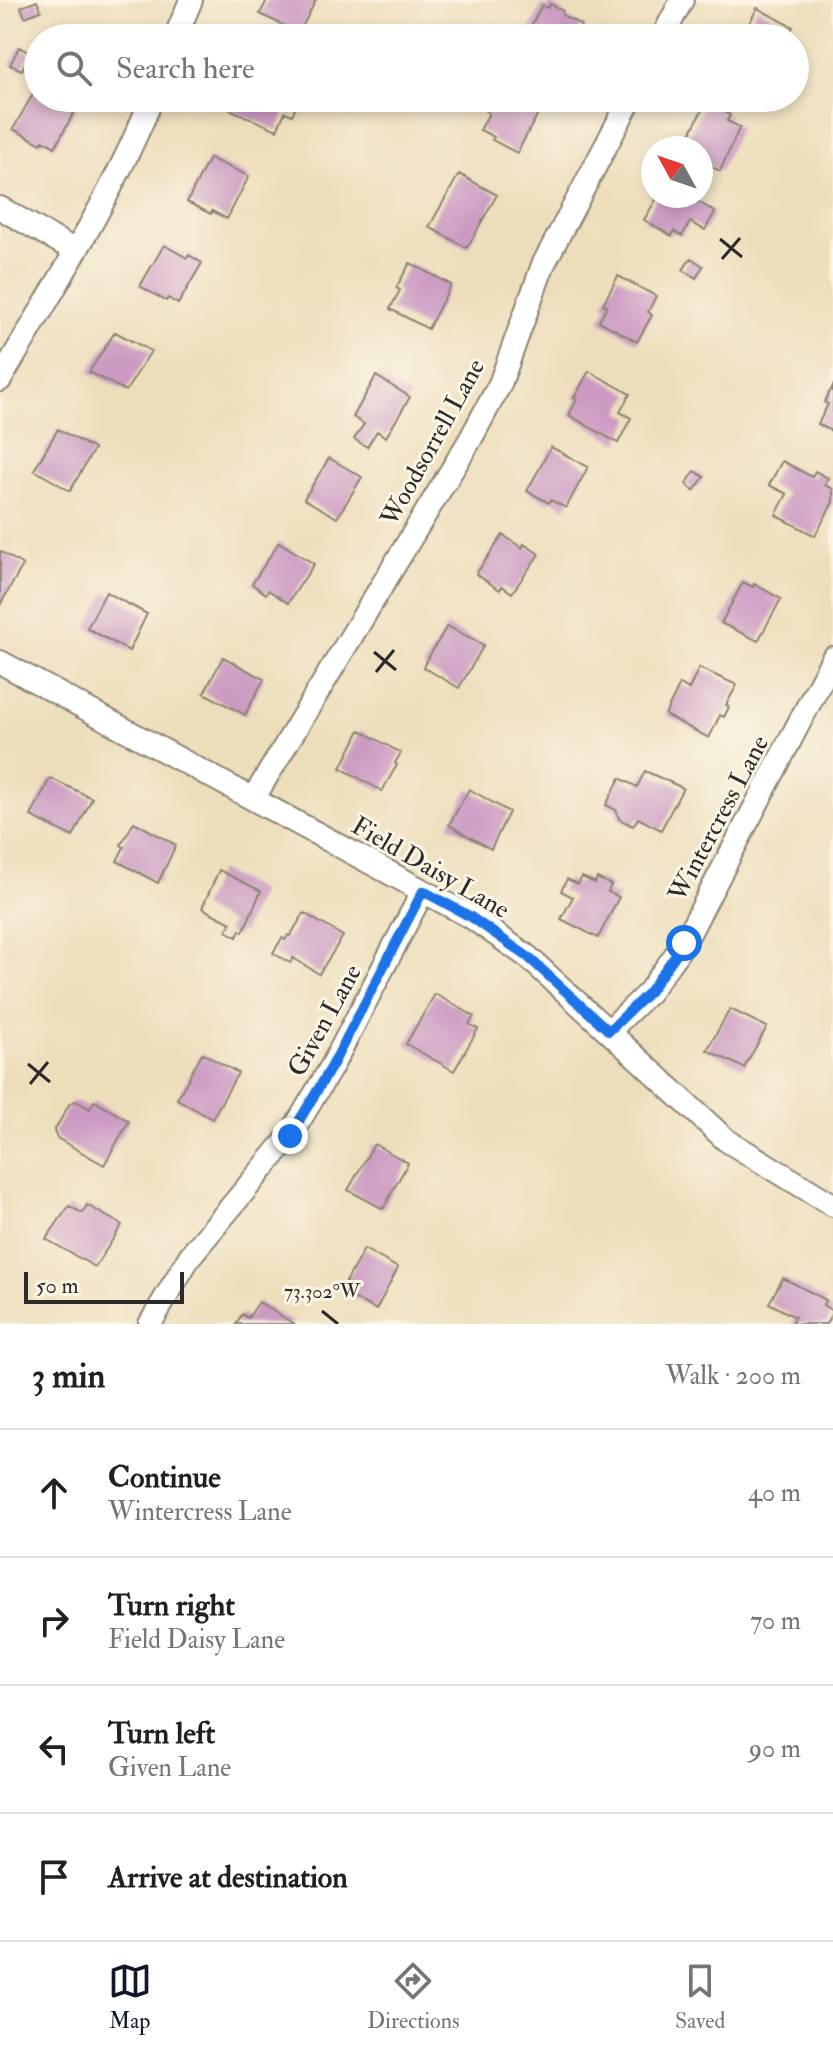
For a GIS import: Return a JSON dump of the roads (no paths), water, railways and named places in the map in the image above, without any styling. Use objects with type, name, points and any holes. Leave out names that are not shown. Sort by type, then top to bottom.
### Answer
[{"type":"street","points":[[181,24],[191,0]]},
{"type":"street","points":[[669,24],[682,0]]},
{"type":"street","points":[[0,380],[76,251],[136,138],[146,112]]},
{"type":"street","name":"Woodsorrell Lane","points":[[253,799],[470,440],[500,384],[543,265],[624,112]]},
{"type":"street","points":[[0,208],[76,251]]},
{"type":"street","name":"Wintercress Lane","points":[[609,1031],[649,992],[684,943],[833,658]]},
{"type":"street","name":"Field Daisy Lane","points":[[0,662],[471,917],[528,957],[726,1140],[833,1205]]},
{"type":"street","name":"Given Lane","points":[[150,1324],[190,1256],[290,1136],[332,1066],[423,891]]}]
